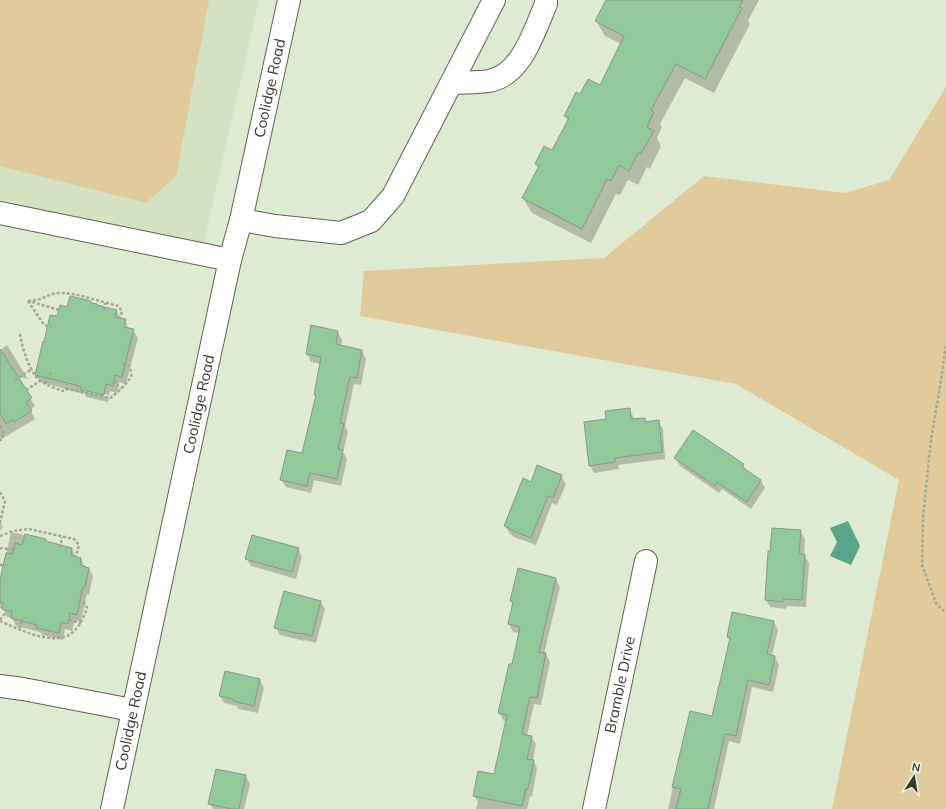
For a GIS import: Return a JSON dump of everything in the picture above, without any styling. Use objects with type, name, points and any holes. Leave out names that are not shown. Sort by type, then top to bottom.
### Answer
[{"type":"street","name":"Coolidge Road","points":[[112,809],[132,710],[230,260],[241,220],[289,0]]},
{"type":"street","points":[[241,220],[275,226],[341,233],[371,221],[393,196],[494,0]]},
{"type":"street","points":[[452,82],[490,81],[509,72],[522,58],[546,4],[546,0]]},
{"type":"street","points":[[0,213],[230,260]]},
{"type":"street","name":"Bramble Drive","points":[[594,809],[646,561]]},
{"type":"street","points":[[0,686],[132,710]]},
{"type":"path","points":[[28,301],[36,301],[57,293],[70,294],[118,306],[122,311],[120,318]]},
{"type":"path","points":[[28,301],[59,310]]},
{"type":"path","points":[[28,301],[44,325],[51,327]]},
{"type":"path","points":[[104,310],[105,303]]},
{"type":"path","points":[[20,334],[25,356],[40,381],[62,391],[68,389],[110,398],[114,396],[131,376],[129,366],[121,363]]},
{"type":"path","points":[[946,346],[940,393],[931,440],[923,517],[922,566],[936,603],[946,613]]},
{"type":"path","points":[[15,380],[32,369]]},
{"type":"path","points":[[45,384],[51,372]]},
{"type":"path","points":[[66,390],[68,380]]},
{"type":"path","points":[[114,380],[120,389]]},
{"type":"path","points":[[26,390],[40,381]]},
{"type":"path","points":[[0,426],[4,434],[0,441]]},
{"type":"path","points":[[0,492],[1,497],[5,501],[0,523]]},
{"type":"path","points":[[0,536],[13,531],[29,529],[74,539],[79,545],[76,556]]},
{"type":"path","points":[[60,548],[62,536]]},
{"type":"path","points":[[0,548],[14,550]]},
{"type":"path","points":[[0,565],[7,565]]},
{"type":"path","points":[[7,611],[0,620],[42,638],[61,638],[73,633],[81,623],[87,608],[85,604],[77,601]]},
{"type":"path","points":[[19,629],[23,618]]},
{"type":"path","points":[[69,620],[81,623]]},
{"type":"shaded area","points":[[0,0],[259,0],[203,246],[0,201]]},
{"type":"shaded area","points":[[0,0],[209,0],[176,176],[146,203],[0,166]]},
{"type":"shaded area","points":[[946,87],[946,809],[832,809],[899,480],[736,384],[360,316],[364,271],[604,258],[704,176],[845,193],[889,180]]},
{"type":"shaded area","points":[[848,521],[860,546],[851,565],[830,556],[837,542],[830,528]]},
{"type":"building","points":[[606,0],[743,0],[739,7],[742,8],[705,79],[676,64],[651,110],[654,112],[647,127],[654,131],[641,154],[638,153],[629,171],[619,165],[611,181],[607,179],[582,229],[522,198],[539,166],[535,164],[544,146],[552,150],[569,118],[564,116],[576,92],[580,94],[588,79],[600,85],[624,36],[595,21]]},
{"type":"building","points":[[70,296],[91,301],[91,303],[117,310],[115,317],[126,319],[124,327],[134,329],[122,377],[115,375],[113,386],[106,384],[104,395],[81,390],[81,387],[75,385],[35,375],[50,315],[57,316],[60,305],[67,307]]},
{"type":"building","points":[[311,325],[338,331],[336,344],[362,350],[357,378],[350,377],[340,423],[344,424],[338,449],[343,450],[337,479],[310,473],[307,486],[280,480],[287,450],[302,453],[316,395],[314,395],[321,357],[306,354]]},
{"type":"building","points":[[0,349],[32,398],[26,402],[32,411],[14,422],[13,420],[6,424],[0,414]]},
{"type":"building","points":[[630,408],[631,419],[645,418],[645,422],[659,420],[662,452],[615,458],[615,462],[589,466],[584,422],[606,419],[605,411]]},
{"type":"building","points":[[693,430],[744,464],[742,467],[761,480],[747,502],[717,482],[715,486],[674,458]]},
{"type":"building","points":[[537,465],[562,475],[553,498],[548,496],[531,538],[504,526],[523,478],[531,482]]},
{"type":"building","points":[[772,528],[801,530],[799,554],[805,554],[802,600],[783,599],[783,602],[765,600],[768,551],[770,551]]},
{"type":"building","points":[[25,534],[46,539],[46,541],[72,548],[71,555],[81,558],[80,565],[89,568],[77,615],[70,613],[68,624],[61,622],[59,633],[36,628],[37,625],[11,618],[12,612],[2,609],[3,603],[0,602],[0,579],[6,553],[13,554],[15,543],[22,545]]},
{"type":"building","points":[[252,535],[299,548],[292,572],[245,559]]},
{"type":"building","points":[[518,568],[556,578],[539,652],[546,653],[537,698],[530,697],[522,734],[532,736],[527,759],[534,760],[528,789],[526,789],[522,806],[473,796],[478,771],[494,774],[507,715],[498,713],[509,664],[512,664],[520,627],[508,624],[513,602],[510,601]]},
{"type":"building","points":[[284,591],[321,601],[312,636],[274,628]]},
{"type":"building","points":[[732,612],[774,621],[767,654],[775,656],[769,685],[748,680],[736,736],[725,734],[708,809],[676,809],[681,789],[672,787],[690,711],[712,716],[730,638],[727,637]]},
{"type":"building","points":[[225,671],[260,679],[254,706],[219,696]]},
{"type":"building","points":[[216,769],[246,775],[239,809],[208,804]]}]
